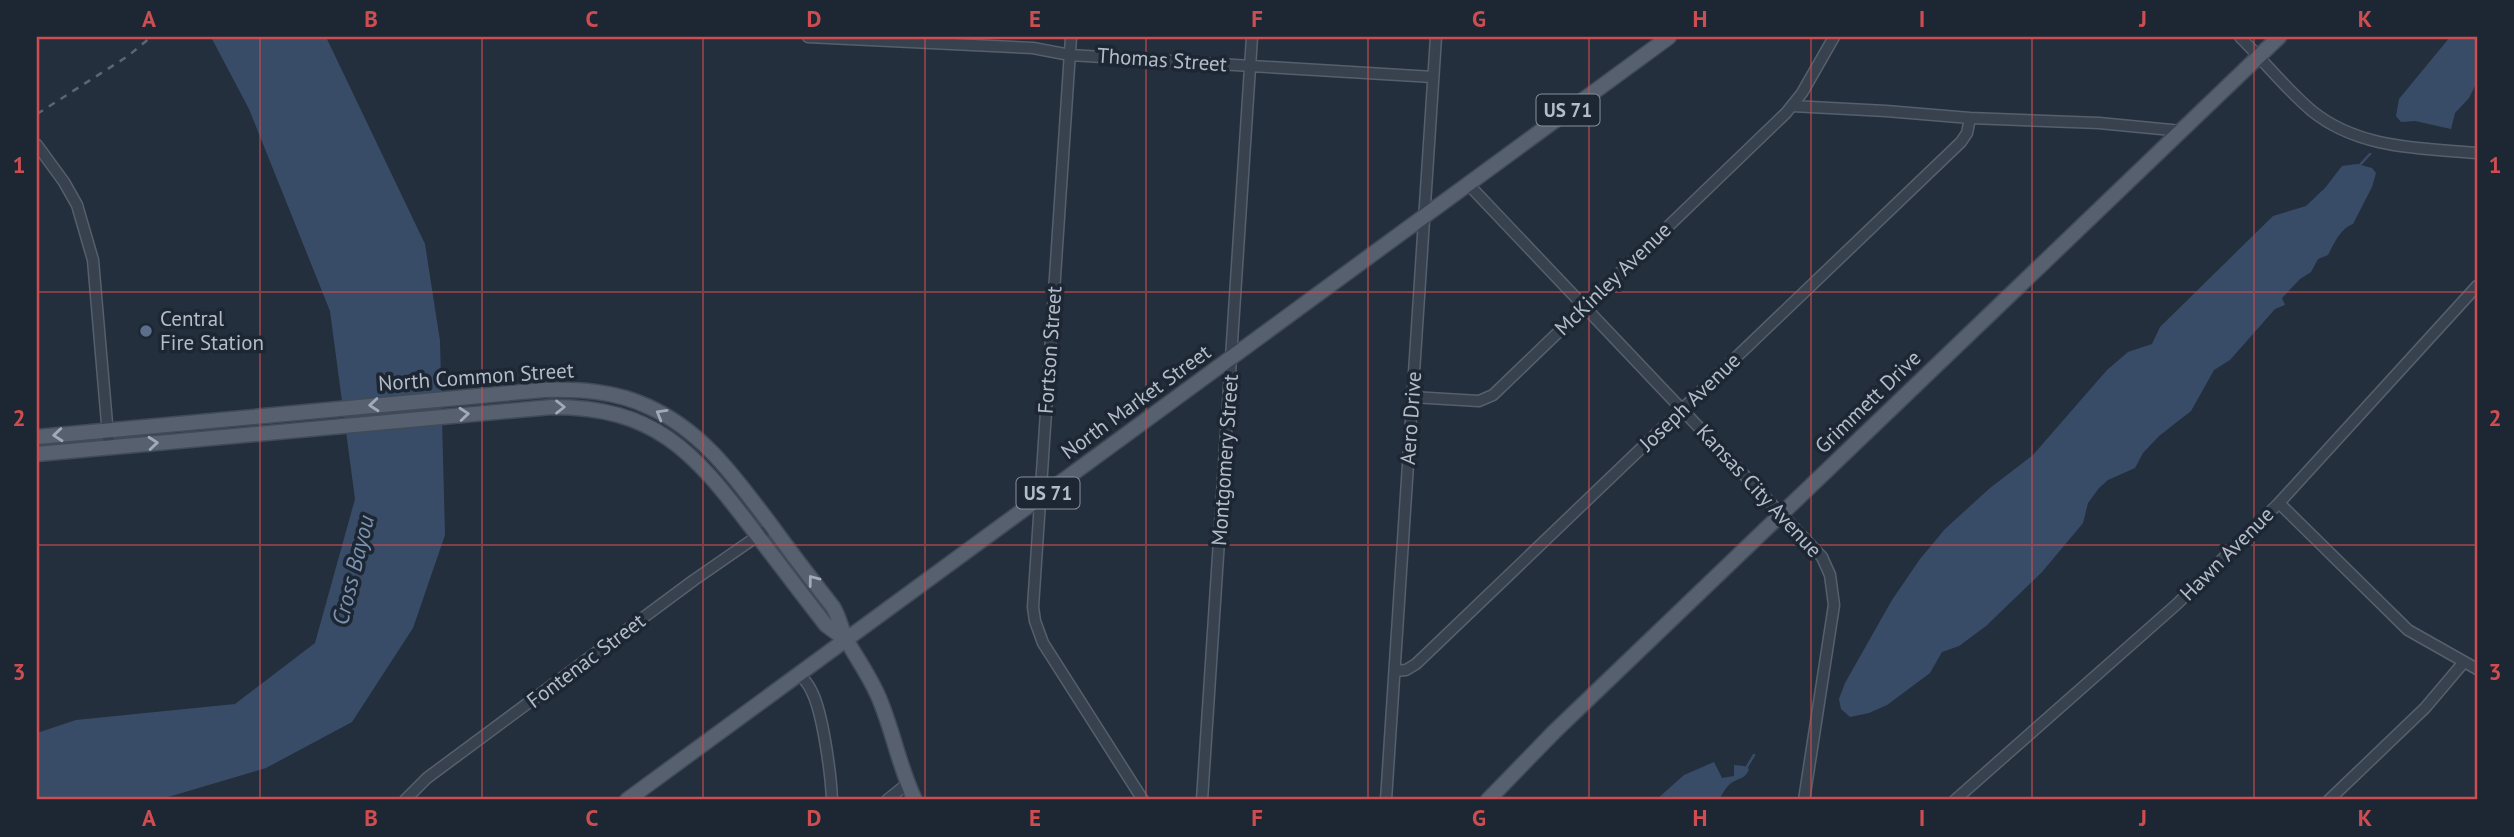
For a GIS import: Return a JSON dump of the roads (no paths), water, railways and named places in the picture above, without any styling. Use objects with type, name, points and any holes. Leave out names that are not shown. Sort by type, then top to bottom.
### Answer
[{"type":"main road","name":"North Market Street","points":[[627,800],[1669,37]]},
{"type":"main road","name":"Grimmett Drive","points":[[1488,800],[1563,722],[2279,37]]},
{"type":"main road","name":"North Common Street","points":[[37,437],[544,390],[585,390],[608,394],[649,406],[688,429],[713,451],[736,477],[839,615],[845,639]]},
{"type":"main road","name":"North Common Street","points":[[37,454],[492,411],[552,407],[581,408],[617,414],[652,428],[682,447],[700,463],[826,625],[845,639],[880,700],[907,784],[915,800]]},
{"type":"street","name":"Thomas Street","points":[[808,37],[1033,48],[1070,55],[1433,77]]},
{"type":"street","name":"Fortson Street","points":[[1071,37],[1034,607],[1039,634],[1143,800]]},
{"type":"street","name":"Montgomery Street","points":[[1202,800],[1252,37]]},
{"type":"street","name":"Aero Drive","points":[[1386,800],[1436,37]]},
{"type":"street","name":"McKinley Avenue","points":[[1412,397],[1479,401],[1489,398],[1792,106],[1834,37]]},
{"type":"street","points":[[2240,37],[2313,111],[2353,135],[2396,146],[2477,153]]},
{"type":"street","points":[[1792,106],[1970,118],[2099,123],[2182,131]]},
{"type":"street","name":"Joseph Avenue","points":[[1395,671],[1406,670],[1416,664],[1961,142],[1967,133],[1970,118]]},
{"type":"street","points":[[37,145],[64,183],[83,220],[93,260],[109,447]]},
{"type":"street","name":"Kansas City Avenue","points":[[1468,184],[1822,557],[1830,575],[1834,595],[1804,800]]},
{"type":"street","name":"Hawn Avenue","points":[[1955,800],[2177,604],[2279,503],[2477,286]]},
{"type":"street","points":[[2279,503],[2408,630],[2477,669]]},
{"type":"street","name":"Fontenac Street","points":[[408,799],[427,778],[694,580],[772,526]]},
{"type":"street","points":[[2329,800],[2425,708],[2464,662]]},
{"type":"street","points":[[799,674],[812,691],[817,705],[830,771],[832,800]]},
{"type":"street","points":[[887,800],[907,784]]},
{"type":"water","name":"Cross Bayou","points":[[211,37],[326,37],[425,244],[440,341],[445,535],[413,628],[352,722],[266,768],[158,800],[37,800],[37,733],[76,720],[235,704],[315,643],[355,499],[330,311],[249,109]]},
{"type":"water","points":[[2450,37],[2477,37],[2477,82],[2469,98],[2455,113],[2451,129],[2415,121],[2401,122],[2396,116],[2399,99]]},
{"type":"water","points":[[2357,164],[2372,168],[2376,173],[2372,187],[2353,224],[2341,232],[2328,255],[2318,259],[2311,272],[2300,279],[2282,298],[2285,305],[2275,309],[2230,360],[2214,370],[2191,411],[2159,436],[2143,453],[2135,468],[2108,480],[2099,488],[2088,503],[2083,523],[2042,572],[1986,626],[1959,646],[1942,652],[1930,673],[1887,705],[1850,717],[1841,709],[1839,699],[1845,683],[1892,600],[1945,529],[1990,488],[2033,455],[2107,370],[2128,352],[2152,344],[2160,327],[2273,216],[2306,206],[2342,166]]},
{"type":"water","points":[[1714,762],[1722,778],[1734,776],[1734,765],[1749,769],[1744,777],[1728,786],[1719,800],[1656,800],[1684,775]]},
{"type":"waterway","points":[[2358,167],[2370,154]]},
{"type":"waterway","points":[[1745,770],[1754,755]]},
{"type":"railway","points":[[37,114],[128,56],[151,37]]},
{"type":"place","name":"Central Fire Station","points":[[146,331]]}]
